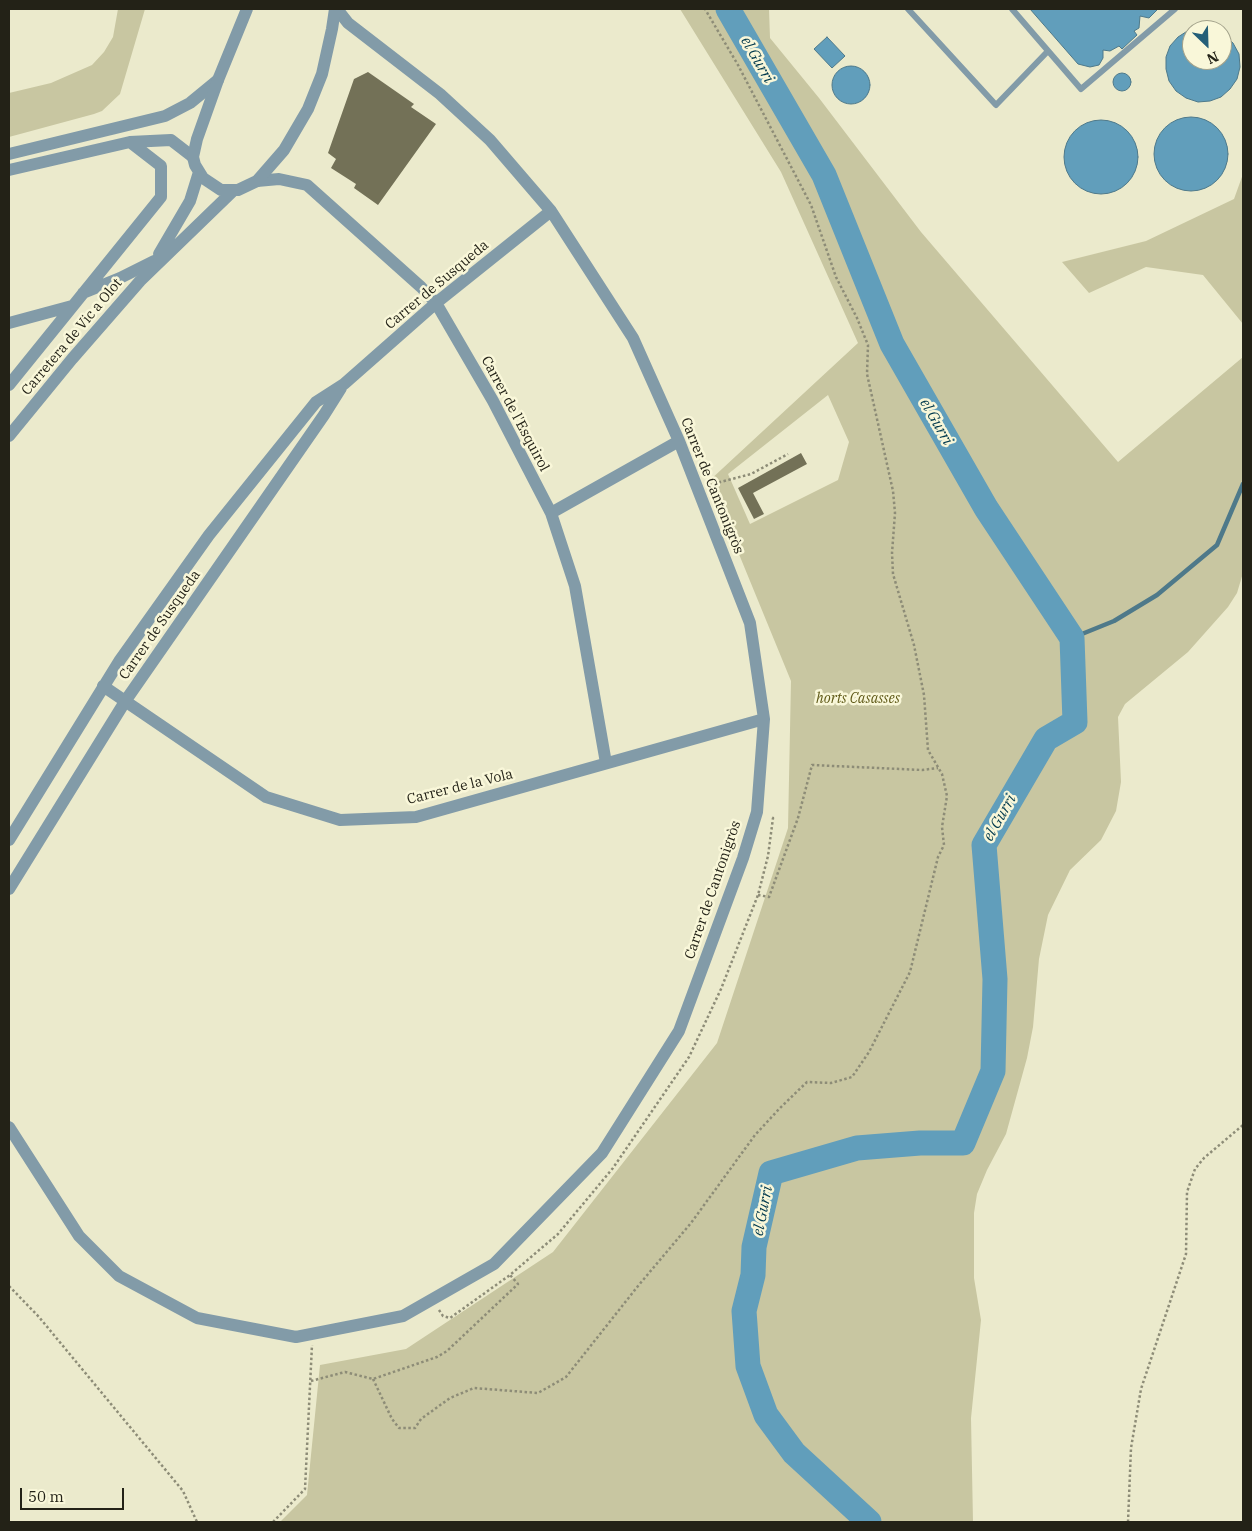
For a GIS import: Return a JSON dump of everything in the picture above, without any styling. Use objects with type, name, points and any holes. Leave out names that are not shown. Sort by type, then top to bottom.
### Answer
[{"type":"street","points":[[9,170],[130,142],[171,140],[193,157],[199,172],[214,187],[233,191],[257,181],[284,150],[308,109],[322,74],[336,9]]},
{"type":"street","name":"Carrer de Cantonigròs","points":[[9,1127],[80,1236],[119,1276],[197,1318],[296,1337],[403,1316],[494,1264],[602,1153],[679,1031],[743,858],[757,812],[764,719],[750,623],[679,441],[633,338],[551,211],[490,140],[440,94],[348,23],[336,9]]},
{"type":"street","points":[[193,157],[197,139],[243,13]]},
{"type":"street","points":[[9,154],[165,116],[190,103],[218,80]]},
{"type":"street","points":[[9,385],[161,197],[161,166],[130,142]]},
{"type":"street","name":"Carretera de Vic a Olot","points":[[140,281],[190,201],[199,172]]},
{"type":"street","name":"Carrer de l'Esquirol","points":[[257,181],[279,179],[307,185],[421,287],[436,303],[493,401],[551,513],[575,586],[606,763]]},
{"type":"street","name":"Carretera de Vic a Olot","points":[[9,436],[72,359],[140,281],[233,191]]},
{"type":"street","name":"Carrer de Susqueda","points":[[9,840],[103,686],[209,534],[316,402],[344,384],[436,303],[551,211]]},
{"type":"street","points":[[83,293],[120,278],[154,261]]},
{"type":"street","points":[[9,323],[72,306]]},
{"type":"street","name":"Carrer de Susqueda","points":[[9,889],[126,700],[344,384]]},
{"type":"street","points":[[551,513],[679,441]]},
{"type":"street","name":"Carrer de la Vola","points":[[103,686],[266,797],[340,820],[416,816],[764,719]]},
{"type":"lane","points":[[908,9],[996,105],[1048,51]]},
{"type":"lane","points":[[1012,9],[1081,89],[1175,9]]},
{"type":"path","points":[[373,1379],[392,1419],[399,1428],[415,1428],[421,1419],[450,1398],[474,1388],[538,1393],[566,1377],[691,1223],[755,1135],[780,1108],[806,1082],[831,1083],[852,1077],[869,1052],[910,972],[938,857],[944,845],[942,828],[946,796],[942,774],[928,750],[924,695],[894,574],[892,553],[895,513],[893,491],[867,374],[868,346],[857,318],[836,277],[811,205],[738,65],[705,9]]},
{"type":"path","points":[[720,482],[751,474],[788,454]]},
{"type":"path","points":[[758,894],[770,897],[798,818],[812,765],[922,770],[938,768]]},
{"type":"path","points":[[1128,1522],[1131,1448],[1141,1388],[1186,1254],[1186,1192],[1195,1169],[1204,1158],[1243,1125]]},
{"type":"path","points":[[310,1381],[345,1372],[373,1379],[437,1357],[518,1284],[510,1274]]},
{"type":"path","points":[[9,1286],[40,1316],[183,1491],[197,1522]]},
{"type":"path","points":[[273,1522],[305,1489],[313,1334]]},
{"type":"green space","points":[[118,9],[145,9],[120,94],[102,111],[9,137],[9,93],[51,83],[92,65],[104,52],[113,37]]},
{"type":"green space","name":"horts Casasses","points":[[680,9],[769,9],[770,38],[819,98],[921,232],[1118,462],[1243,357],[1243,573],[1237,593],[1228,607],[1188,652],[1125,704],[1118,717],[1121,782],[1116,811],[1101,840],[1070,870],[1048,915],[1039,959],[1033,1027],[1027,1058],[1006,1134],[977,1194],[974,1213],[974,1278],[981,1320],[971,1418],[973,1522],[280,1522],[307,1495],[320,1365],[406,1349],[553,1252],[717,1043],[788,828],[791,681],[709,481],[858,343],[781,172]],"holes":[[[828,395],[849,442],[838,480],[750,524],[728,474]]]},
{"type":"green space","points":[[1243,174],[1243,324],[1203,275],[1146,267],[1089,293],[1062,262],[1146,241],[1234,199]]},
{"type":"water","points":[[1030,9],[1158,9],[1149,18],[1140,16],[1139,28],[1134,31],[1137,35],[1122,49],[1119,46],[1110,51],[1103,50],[1103,58],[1099,65],[1090,67],[1078,64]]},
{"type":"water","points":[[1182,34],[1182,70],[1232,70],[1233,43],[1239,54],[1240,67],[1237,79],[1221,97],[1210,101],[1198,102],[1186,98],[1176,91],[1169,81],[1166,57],[1170,46]]},
{"type":"water","points":[[827,37],[845,56],[832,68],[814,49]]},
{"type":"water","points":[[851,66],[858,67],[864,72],[869,78],[869,92],[864,98],[858,103],[851,104],[844,103],[838,98],[833,92],[832,85],[833,78],[838,72],[844,67]]},
{"type":"water","points":[[1122,73],[1128,76],[1131,82],[1128,88],[1122,91],[1116,88],[1113,82],[1116,76]]},
{"type":"water","points":[[1184,117],[1198,117],[1212,123],[1222,133],[1228,147],[1226,168],[1212,185],[1198,191],[1184,191],[1170,185],[1160,175],[1154,161],[1154,147],[1160,133],[1170,123]]},
{"type":"water","points":[[1094,120],[1108,120],[1122,126],[1132,136],[1138,150],[1138,164],[1132,178],[1122,188],[1108,194],[1094,194],[1080,188],[1070,178],[1064,164],[1064,150],[1070,136],[1080,126]]},
{"type":"building","points":[[368,72],[414,104],[411,107],[436,124],[378,205],[354,188],[356,184],[331,168],[336,159],[328,153],[354,79]]},
{"type":"building","points":[[801,453],[807,464],[753,493],[764,514],[754,519],[738,488]]},
{"type":"waterway","name":"el Gurri","points":[[728,9],[824,175],[892,344],[986,508],[1072,638],[1075,722],[1046,739],[984,845],[995,979],[993,1071],[963,1143],[920,1143],[857,1148],[771,1173],[754,1247],[753,1275],[744,1311],[748,1366],[766,1415],[794,1453],[869,1522]]},
{"type":"waterway","points":[[1072,638],[1114,621],[1157,595],[1217,545],[1243,484]]}]
